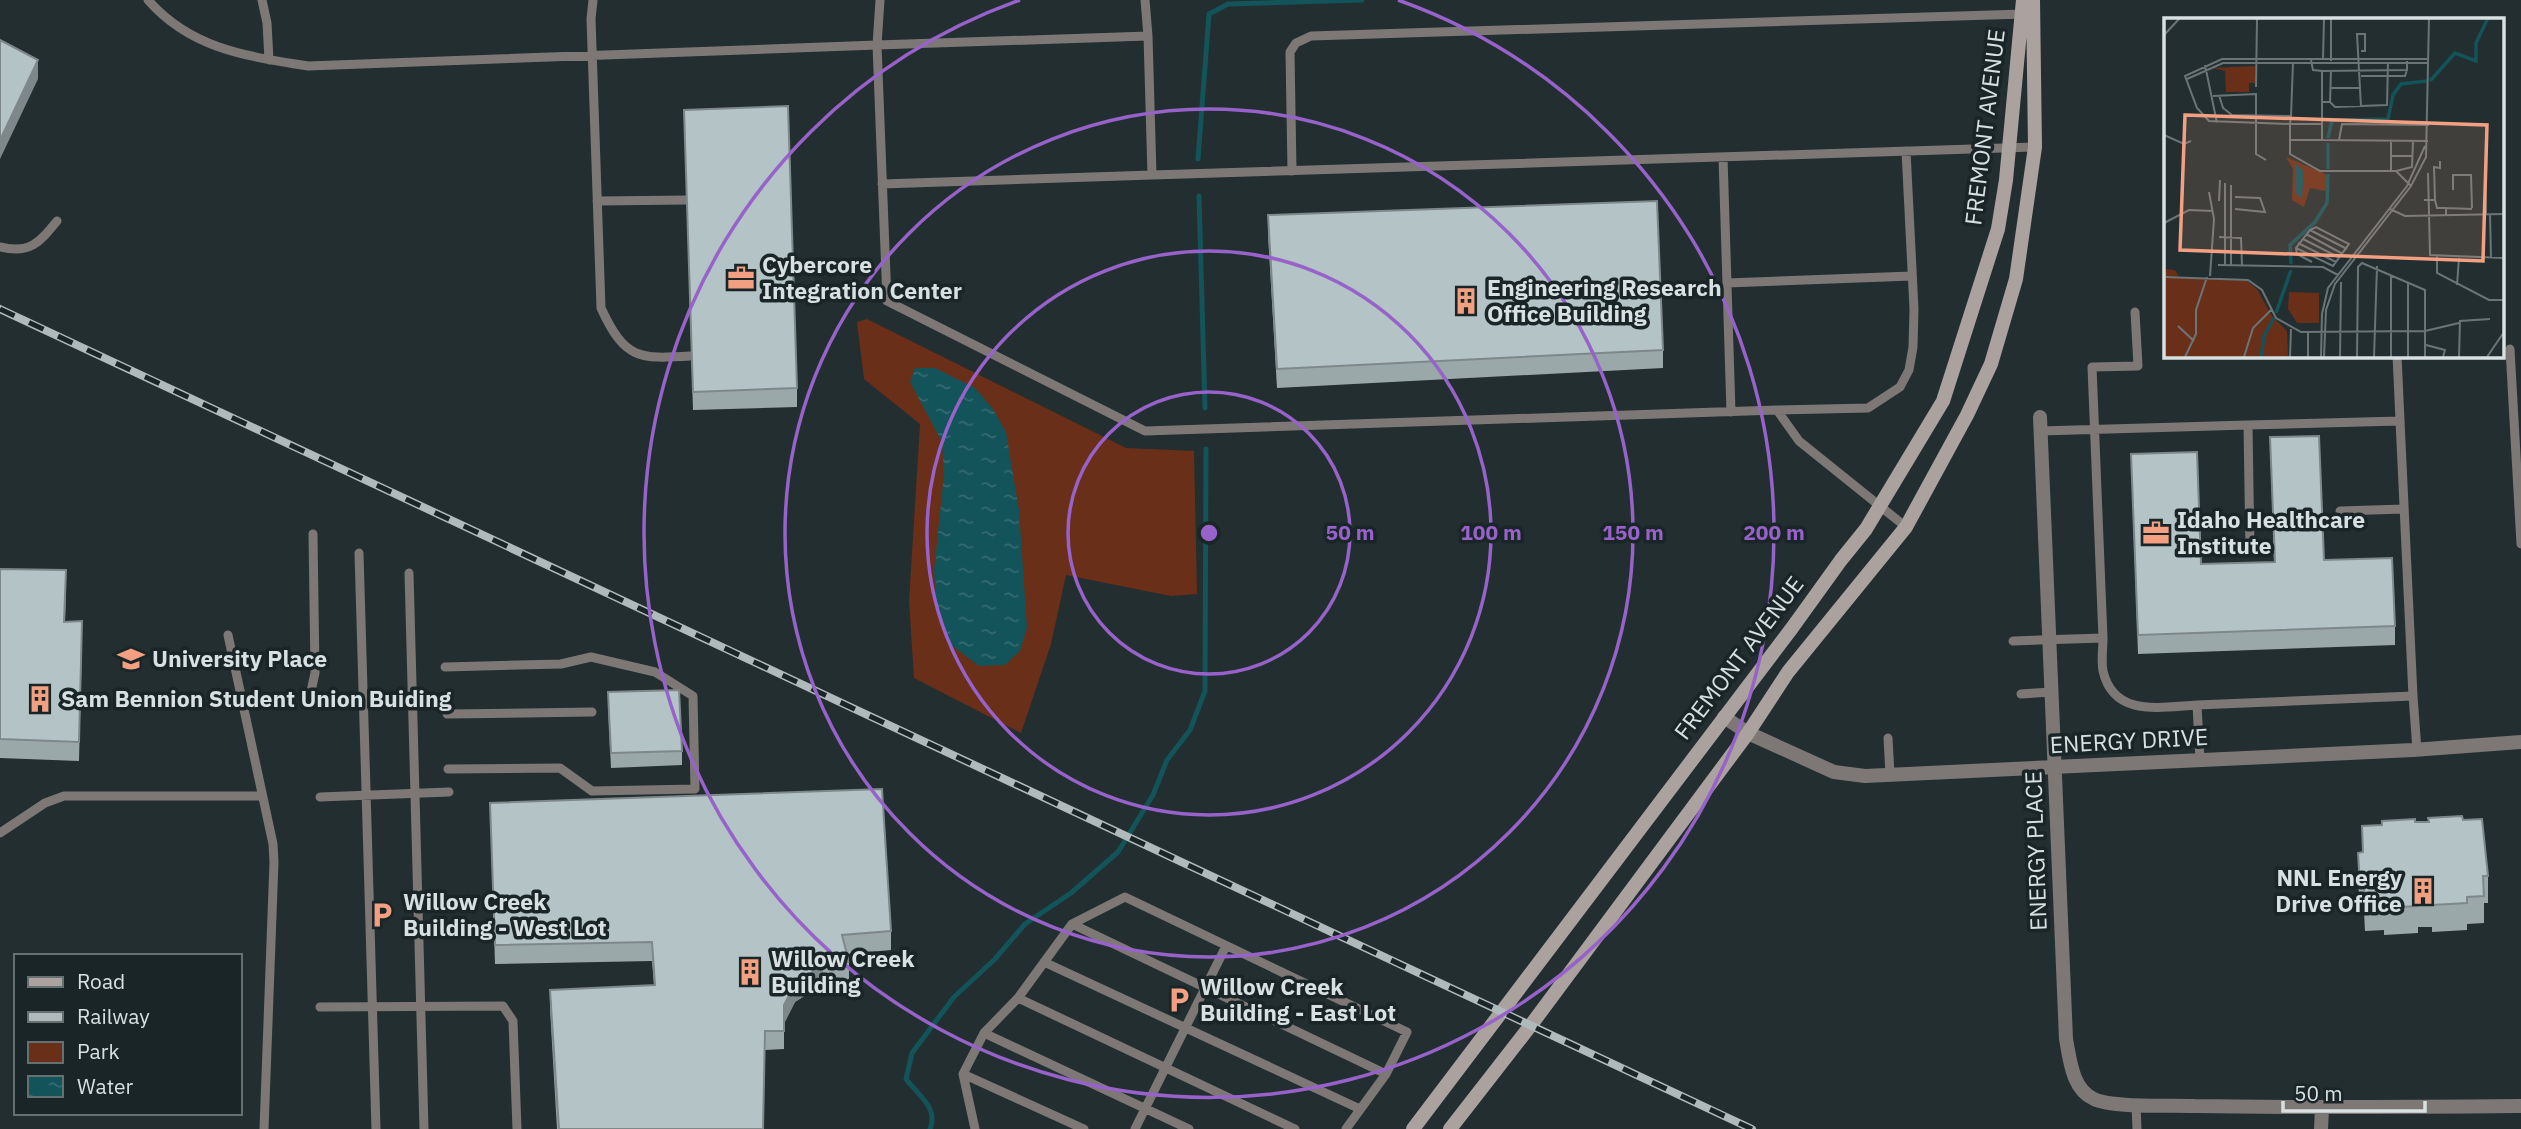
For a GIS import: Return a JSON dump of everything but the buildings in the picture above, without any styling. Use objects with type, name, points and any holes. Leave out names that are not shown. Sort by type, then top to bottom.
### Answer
[{"type":"street","name":"FREMONT AVENUE","points":[[1450,1129],[1531,1025],[1748,733],[1788,672],[1906,527],[1967,415],[1991,364],[2016,279],[2035,147],[2028,7]]},
{"type":"street","name":"FREMONT AVENUE","points":[[1413,1129],[1866,529],[1943,401],[1998,229],[2028,7]]},
{"type":"street","name":"ENERGY PLACE","points":[[2040,424],[2066,1039],[2073,1073],[2083,1092],[2096,1101],[2136,1105]]},
{"type":"street","name":"ENERGY DRIVE","points":[[1724,717],[1748,733],[1834,772],[1865,776],[2521,743]]},
{"type":"street","points":[[2136,1105],[2322,1108],[2521,1106]]},
{"type":"street","points":[[2321,1129],[2322,1108]]},
{"type":"lane","points":[[148,0],[175,27],[204,43],[269,60],[308,66],[1149,36]]},
{"type":"lane","points":[[262,0],[267,23],[269,60]]},
{"type":"lane","points":[[593,0],[592,55],[601,308],[611,328],[630,351],[653,358],[691,356]]},
{"type":"lane","points":[[880,0],[877,45],[887,301],[1145,431],[1868,408],[1900,387],[1909,370],[1913,347],[1906,151]]},
{"type":"lane","points":[[1145,0],[1149,36],[1152,174]]},
{"type":"lane","points":[[1292,171],[1290,52],[1296,43],[1311,36],[2028,7]]},
{"type":"lane","points":[[882,184],[2035,147]]},
{"type":"lane","points":[[1723,157],[1731,412]]},
{"type":"lane","points":[[597,201],[687,200]]},
{"type":"lane","points":[[0,247],[20,251],[40,241],[57,221]]},
{"type":"lane","points":[[1727,283],[1912,276]]},
{"type":"lane","points":[[2135,312],[2138,366],[2092,367],[2102,669],[2106,682],[2115,695],[2126,704],[2143,708],[2413,696]]},
{"type":"lane","points":[[2511,349],[2521,544]]},
{"type":"lane","points":[[2397,357],[2417,750]]},
{"type":"lane","points":[[1777,411],[1799,441],[1906,527]]},
{"type":"lane","points":[[2040,424],[2095,429],[2400,421]]},
{"type":"lane","points":[[2248,425],[2250,551]]},
{"type":"lane","points":[[2340,511],[2404,509]]},
{"type":"lane","points":[[308,705],[315,673],[313,534]]},
{"type":"lane","points":[[359,553],[376,1129]]},
{"type":"lane","points":[[409,573],[424,1129]]},
{"type":"lane","points":[[228,635],[273,844],[264,1129]]},
{"type":"lane","points":[[2012,641],[2103,638]]},
{"type":"lane","points":[[445,667],[561,664],[592,657],[655,672],[693,696],[695,789],[592,791],[560,768],[448,769]]},
{"type":"lane","points":[[2021,694],[2051,692]]},
{"type":"lane","points":[[2197,705],[2200,760]]},
{"type":"lane","points":[[446,714],[592,712]]},
{"type":"lane","points":[[1888,738],[1890,775]]},
{"type":"lane","points":[[320,797],[449,792]]},
{"type":"lane","points":[[0,832],[45,803],[64,796],[262,796]]},
{"type":"lane","points":[[975,1129],[963,1074],[984,1033],[1018,998],[1072,924],[1125,897],[1407,1032],[1386,1074],[1346,1129]]},
{"type":"lane","points":[[1072,924],[1386,1074]]},
{"type":"lane","points":[[1135,1129],[1226,946]]},
{"type":"lane","points":[[1044,962],[1360,1110]]},
{"type":"lane","points":[[1018,998],[1295,1129]]},
{"type":"lane","points":[[320,1007],[503,1006],[513,1021],[517,1129]]},
{"type":"lane","points":[[984,1033],[1189,1129]]},
{"type":"lane","points":[[963,1074],[1084,1129]]},
{"type":"lane","points":[[2136,1105],[2137,1129]]},
{"type":"green space","points":[[867,319],[1126,448],[1194,451],[1197,594],[1171,596],[1066,575],[1051,644],[1021,733],[914,678],[909,601],[920,424],[864,379],[857,322]]},
{"type":"water","points":[[915,368],[935,368],[975,388],[993,409],[1006,432],[1019,510],[1027,628],[1020,651],[1005,665],[979,666],[951,645],[937,615],[934,571],[944,474],[942,442],[910,382]]},
{"type":"waterway","points":[[1198,159],[1209,14],[1228,4],[1362,0]]},
{"type":"waterway","points":[[1199,196],[1205,408]]},
{"type":"waterway","points":[[930,1129],[930,1108],[906,1079],[912,1053],[954,997],[995,959],[1025,924],[1071,893],[1118,852],[1153,795],[1167,760],[1190,730],[1205,691],[1206,449]]},
{"type":"railway","points":[[0,309],[1752,1129]]},
{"type":"place","name":"Cybercore Integration Center","points":[[741,278]]},
{"type":"place","name":"Engineering Research Office Building","points":[[1466,301]]},
{"type":"place","name":"Idaho Healthcare Institute","points":[[2156,533]]},
{"type":"place","name":"University Place","points":[[131,659]]},
{"type":"place","name":"Sam Bennion Student Union Buiding","points":[[40,699]]},
{"type":"place","name":"NNL Energy Drive Office","points":[[2423,891]]},
{"type":"place","name":"Willow Creek Building - West Lot","points":[[382,915]]},
{"type":"place","name":"Willow Creek Building","points":[[750,972]]},
{"type":"place","name":"Willow Creek Building - East Lot","points":[[1179,1000]]}]
